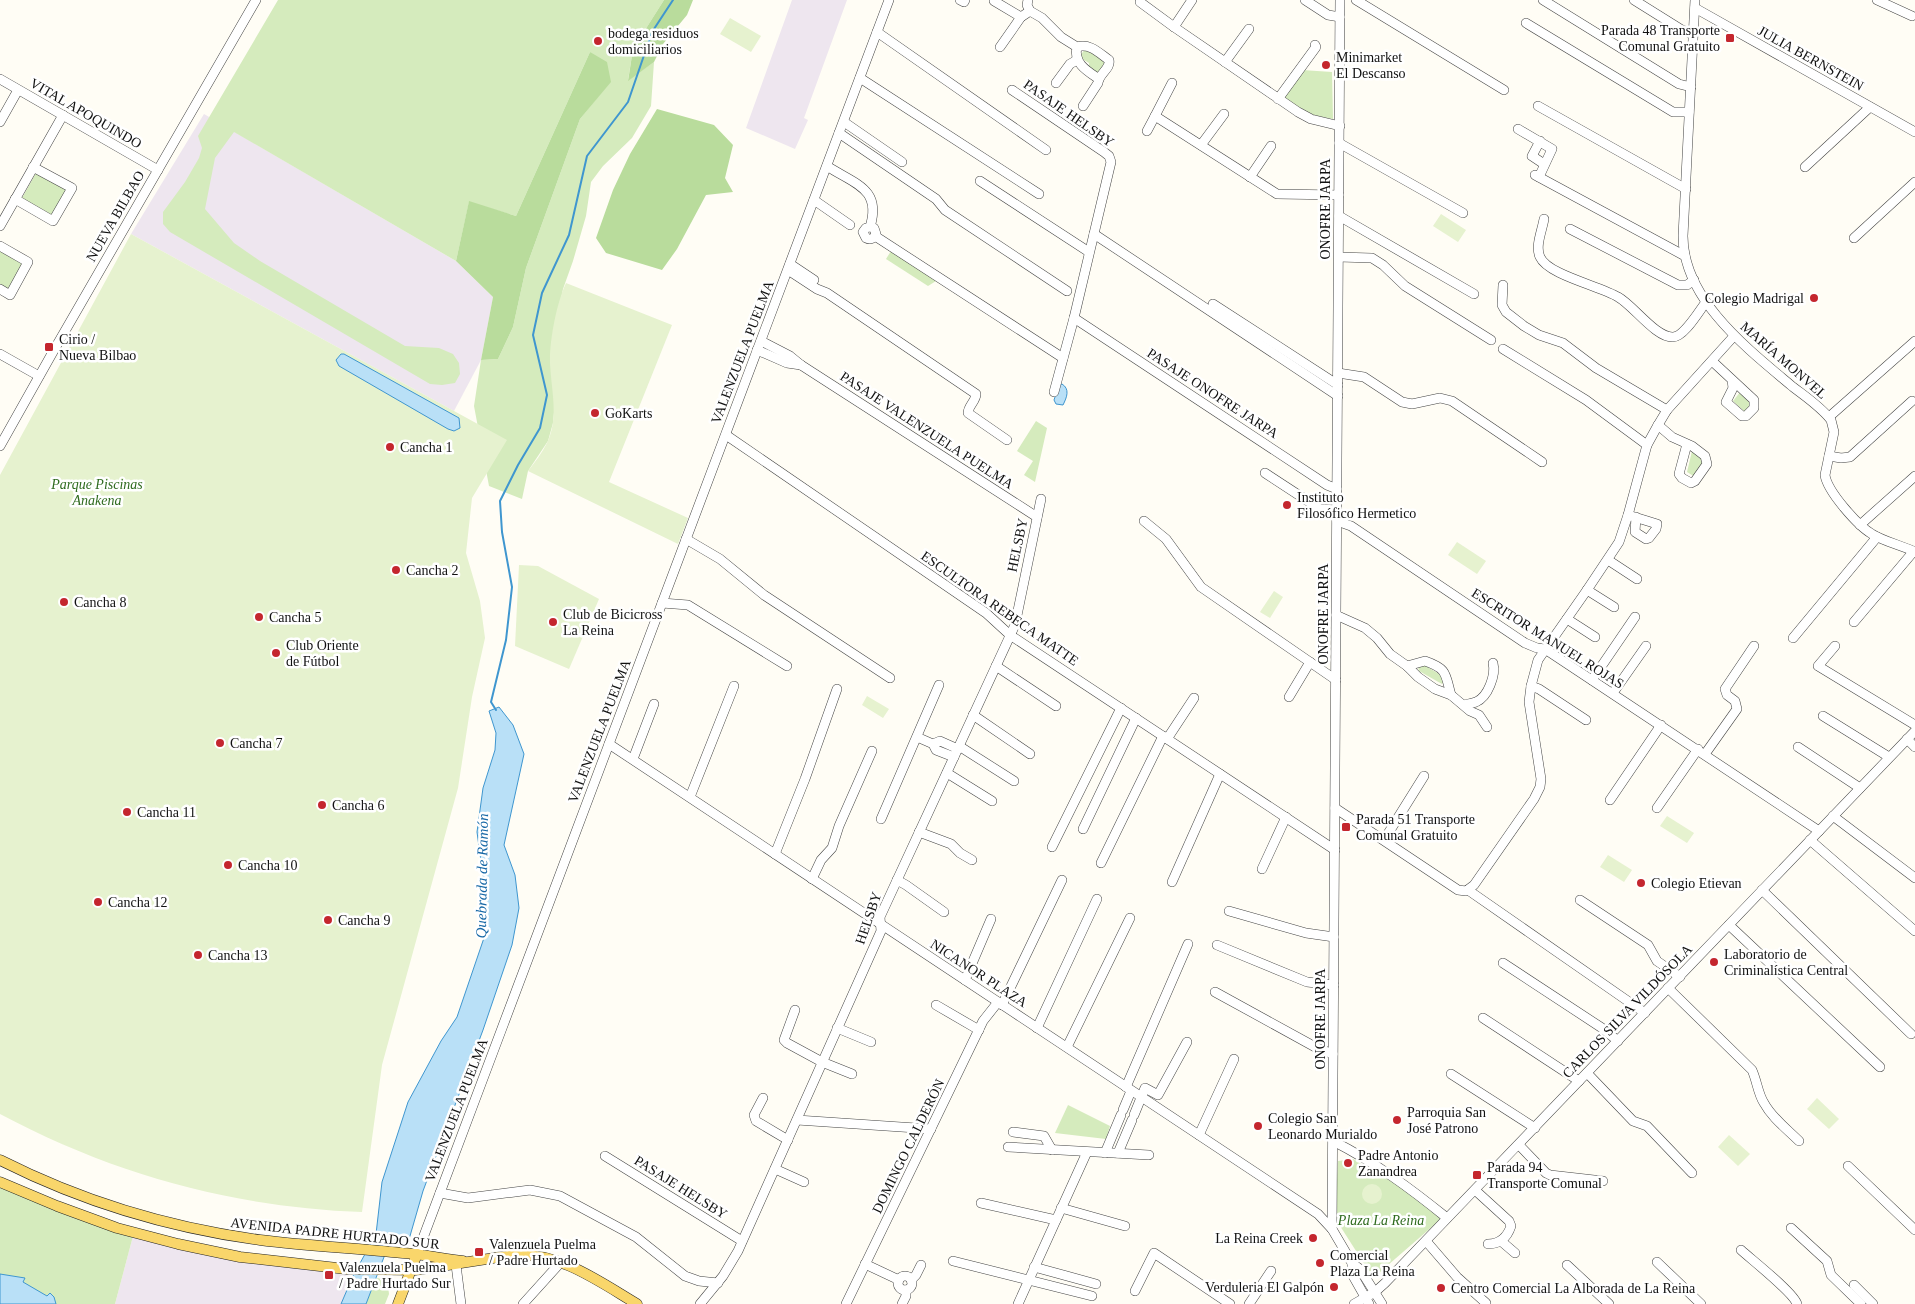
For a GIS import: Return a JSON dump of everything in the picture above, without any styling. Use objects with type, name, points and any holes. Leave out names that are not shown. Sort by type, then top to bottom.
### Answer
[{"type":"main road","name":"AVENIDA PADRE HURTADO SUR","points":[[0,1160],[88,1198],[173,1223],[260,1240],[417,1254],[469,1261]]},
{"type":"main road","name":"AVENIDA PADRE HURTADO SUR","points":[[0,1182],[87,1218],[163,1240],[240,1257],[346,1269],[411,1270],[528,1254],[544,1256],[561,1262],[598,1281],[637,1304]]},
{"type":"main road","name":"VALENZUELA PUELMA","points":[[398,1304],[417,1254]]},
{"type":"street","name":"NUEVA BILBAO","points":[[0,446],[256,0]]},
{"type":"street","name":"VALENZUELA PUELMA","points":[[417,1254],[890,0]]},
{"type":"street","points":[[960,0],[964,2],[966,0]]},
{"type":"street","points":[[994,0],[1021,18]]},
{"type":"street","points":[[1028,0],[1027,5],[1030,11],[1042,18],[1061,37],[1076,47]]},
{"type":"street","points":[[1174,27],[1192,0]]},
{"type":"street","points":[[1305,0],[1328,16],[1340,17]]},
{"type":"street","name":"ONOFRE JARPA","points":[[1332,1229],[1340,0]]},
{"type":"street","points":[[1356,0],[1504,90]]},
{"type":"street","points":[[1543,0],[1679,84],[1691,87]]},
{"type":"street","points":[[1634,0],[1682,30],[1693,34]]},
{"type":"street","points":[[1877,0],[1912,16]]},
{"type":"street","points":[[1140,2],[1278,99],[1311,119],[1340,126]]},
{"type":"street","name":"MARÍA MONVEL","points":[[1695,4],[1683,236],[1685,256],[1694,280],[1706,302],[1734,336],[1829,418],[1834,432],[1825,471],[1826,482],[1860,525],[1877,537],[1915,552]]},
{"type":"street","name":"JULIA BERNSTEIN","points":[[1695,4],[1915,132]]},
{"type":"street","points":[[1000,47],[1021,18],[1030,11]]},
{"type":"street","points":[[1526,23],[1673,112],[1689,112]]},
{"type":"street","points":[[1225,62],[1249,29]]},
{"type":"street","points":[[878,32],[1046,150]]},
{"type":"street","points":[[1076,47],[1082,45],[1090,47],[1109,60],[1109,65],[1098,79],[1098,83],[1083,106]]},
{"type":"street","points":[[1278,99],[1316,47],[1315,45]]},
{"type":"street","points":[[1076,47],[1077,60],[1083,68],[1098,79]]},
{"type":"street","points":[[1056,84],[1070,64],[1077,60]]},
{"type":"street","points":[[860,78],[1039,194]]},
{"type":"street","name":"VITAL APOQUINDO","points":[[0,79],[158,170]]},
{"type":"street","points":[[1147,131],[1172,83]]},
{"type":"street","points":[[0,122],[18,90]]},
{"type":"street","name":"PASAJE HELSBY","points":[[1012,90],[1109,156],[1111,162],[1094,234]]},
{"type":"street","points":[[1538,106],[1686,189]]},
{"type":"street","points":[[1805,167],[1870,107]]},
{"type":"street","points":[[1201,145],[1224,114]]},
{"type":"street","points":[[0,226],[63,115]]},
{"type":"street","points":[[1155,116],[1277,194],[1339,195]]},
{"type":"street","points":[[844,122],[902,162]]},
{"type":"street","points":[[1518,128],[1552,148],[1537,176],[1685,256]]},
{"type":"street","points":[[839,133],[936,199],[945,210],[1067,291]]},
{"type":"street","points":[[1540,141],[1532,156],[1544,164]]},
{"type":"street","points":[[1339,143],[1463,213]]},
{"type":"street","points":[[1250,176],[1271,146]]},
{"type":"street","points":[[827,166],[870,195],[873,203],[873,212],[870,227],[864,230],[864,236],[870,239],[875,236],[1063,358]]},
{"type":"street","points":[[15,199],[53,221],[72,188],[34,167]]},
{"type":"street","points":[[980,181],[1089,252]]},
{"type":"street","points":[[1854,238],[1915,182]]},
{"type":"street","points":[[814,200],[850,225]]},
{"type":"street","points":[[1339,216],[1474,294]]},
{"type":"street","points":[[1544,219],[1538,249],[1544,263],[1554,271],[1619,297],[1667,337],[1674,338],[1681,334],[1706,302]]},
{"type":"street","points":[[1570,229],[1678,286],[1686,285],[1694,280]]},
{"type":"street","points":[[1054,392],[1094,234],[1338,396]]},
{"type":"street","points":[[0,246],[28,262],[10,295],[0,289]]},
{"type":"street","points":[[1339,257],[1372,258],[1405,286],[1491,340]]},
{"type":"street","points":[[789,267],[818,289],[827,292],[976,394],[968,413],[1007,440]]},
{"type":"street","points":[[1503,284],[1502,305],[1506,312],[1524,326],[1563,343],[1596,368],[1668,410]]},
{"type":"street","points":[[1213,304],[1338,384]]},
{"type":"street","name":"PASAJE ONOFRE JARPA","points":[[1074,318],[1337,489]]},
{"type":"street","points":[[1467,890],[1474,885],[1486,870],[1534,799],[1540,787],[1541,779],[1529,702],[1530,686],[1538,660],[1619,542],[1632,516],[1647,445],[1658,425],[1668,410],[1734,336]]},
{"type":"street","points":[[1829,418],[1915,341]]},
{"type":"street","name":"PASAJE VALENZUELA PUELMA","points":[[759,346],[787,363],[801,365],[1037,517]]},
{"type":"street","points":[[1502,349],[1586,400],[1647,445]]},
{"type":"street","points":[[0,354],[39,376]]},
{"type":"street","points":[[1712,362],[1732,380]]},
{"type":"street","points":[[1338,373],[1364,377],[1402,402],[1412,404],[1440,398],[1452,401],[1542,462]]},
{"type":"street","points":[[1829,456],[1850,458],[1912,401]]},
{"type":"street","points":[[1658,425],[1672,437],[1687,444]]},
{"type":"street","name":"ESCULTORA REBECA MATTE","points":[[726,434],[986,613],[1010,635],[1335,850]]},
{"type":"street","points":[[1265,473],[1320,509],[1337,510]]},
{"type":"street","points":[[1860,525],[1915,476]]},
{"type":"street","name":"HELSBY","points":[[703,1301],[733,1260],[742,1241],[881,931],[880,917],[1015,625],[1041,499]]},
{"type":"street","name":"ESCRITOR MANUEL ROJAS","points":[[1337,520],[1350,526],[1525,643],[1545,649],[1819,831]]},
{"type":"street","points":[[1144,521],[1166,539],[1201,587],[1336,680]]},
{"type":"street","points":[[1793,638],[1877,537]]},
{"type":"street","points":[[686,539],[720,559],[764,595],[890,678]]},
{"type":"street","points":[[1854,622],[1915,552]]},
{"type":"street","points":[[1608,560],[1637,579]]},
{"type":"street","points":[[1587,590],[1614,607]]},
{"type":"street","points":[[662,603],[688,604],[787,666]]},
{"type":"street","points":[[1336,615],[1365,628],[1377,638],[1390,654],[1407,666],[1418,677],[1435,689],[1451,695],[1470,711],[1479,715]]},
{"type":"street","points":[[1592,680],[1635,617]]},
{"type":"street","points":[[1567,619],[1595,637]]},
{"type":"street","points":[[1613,693],[1646,646]]},
{"type":"street","points":[[1657,808],[1737,710],[1735,701],[1727,695],[1725,690],[1754,646]]},
{"type":"street","points":[[1835,646],[1818,666],[1915,725]]},
{"type":"street","points":[[1407,666],[1425,661],[1442,670],[1446,674],[1451,695]]},
{"type":"street","points":[[1289,697],[1310,662]]},
{"type":"street","points":[[1464,705],[1477,702],[1484,695],[1494,673],[1493,663]]},
{"type":"street","points":[[996,666],[1056,706]]},
{"type":"street","points":[[881,819],[939,685]]},
{"type":"street","points":[[690,798],[734,686]]},
{"type":"street","points":[[1530,686],[1539,689],[1586,720]]},
{"type":"street","points":[[775,854],[805,779],[837,690]]},
{"type":"street","points":[[1101,863],[1165,737],[1194,698]]},
{"type":"street","points":[[1477,702],[1479,715],[1487,727]]},
{"type":"street","points":[[632,759],[654,704]]},
{"type":"street","points":[[1052,847],[1121,708]]},
{"type":"street","points":[[973,715],[1030,754]]},
{"type":"street","points":[[1823,716],[1889,757]]},
{"type":"street","points":[[1083,829],[1136,718]]},
{"type":"street","points":[[1610,800],[1661,725]]},
{"type":"street","name":"CARLOS SILVA VILDÓSOLA","points":[[1354,1304],[1367,1301],[1426,1241],[1915,731]]},
{"type":"street","points":[[917,737],[933,744],[940,741],[1014,781]]},
{"type":"street","points":[[1907,739],[1915,747]]},
{"type":"street","name":"NICANOR PLAZA","points":[[609,744],[1318,1214],[1332,1229],[1352,1263]]},
{"type":"street","points":[[1798,747],[1860,788]]},
{"type":"street","points":[[812,879],[821,860],[832,848],[839,826],[872,751]]},
{"type":"street","points":[[947,773],[992,801]]},
{"type":"street","points":[[1172,882],[1220,774]]},
{"type":"street","points":[[1384,840],[1424,776]]},
{"type":"street","points":[[1335,808],[1458,890],[1467,890],[1645,1013]]},
{"type":"street","points":[[1833,816],[1915,878]]},
{"type":"street","points":[[1262,869],[1286,817]]},
{"type":"street","points":[[920,832],[951,844],[960,853],[972,860]]},
{"type":"street","points":[[1810,840],[1915,931]]},
{"type":"street","points":[[897,880],[944,912]]},
{"type":"street","name":"DOMINGO CALDERÓN","points":[[846,1304],[980,1030],[1000,1003],[1062,880]]},
{"type":"street","points":[[1762,890],[1911,1034]]},
{"type":"street","points":[[1037,1028],[1097,899]]},
{"type":"street","points":[[1580,900],[1648,945],[1657,961],[1680,976]]},
{"type":"street","points":[[1229,911],[1306,933],[1334,936]]},
{"type":"street","points":[[1066,1047],[1130,918]]},
{"type":"street","points":[[965,980],[991,919]]},
{"type":"street","points":[[1729,925],[1880,1067]]},
{"type":"street","points":[[1105,1153],[1188,944]]},
{"type":"street","points":[[1217,945],[1307,982],[1334,985]]},
{"type":"street","points":[[1503,963],[1602,1028],[1618,1041]]},
{"type":"street","points":[[1668,988],[1752,1070],[1763,1102],[1799,1140]]},
{"type":"street","points":[[1215,992],[1317,1048],[1333,1054]]},
{"type":"street","points":[[936,1005],[980,1030]]},
{"type":"street","points":[[795,1010],[784,1040],[822,1062],[852,1074]]},
{"type":"street","points":[[1483,1018],[1580,1081]]},
{"type":"street","points":[[837,1028],[871,1042]]},
{"type":"street","points":[[1153,1105],[1187,1042]]},
{"type":"street","points":[[1199,1135],[1234,1059]]},
{"type":"street","points":[[1450,1074],[1535,1128]]},
{"type":"street","points":[[1587,1074],[1633,1121],[1647,1126],[1692,1172]]},
{"type":"street","points":[[1118,1154],[1145,1088],[1158,1096]]},
{"type":"street","points":[[762,1098],[754,1115],[756,1121],[788,1140]]},
{"type":"street","points":[[797,1120],[931,1129]]},
{"type":"street","points":[[1013,1132],[1044,1136],[1052,1150]]},
{"type":"street","points":[[1333,1142],[1355,1152],[1406,1185],[1447,1218]]},
{"type":"street","points":[[1519,1145],[1550,1175],[1603,1181]]},
{"type":"street","points":[[1008,1147],[1149,1155]]},
{"type":"street","points":[[1018,1304],[1087,1152]]},
{"type":"street","name":"PASAJE HELSBY","points":[[605,1156],[742,1241]]},
{"type":"street","points":[[1848,1166],[1915,1230]]},
{"type":"street","points":[[775,1169],[804,1182]]},
{"type":"street","points":[[440,1194],[468,1198],[530,1190],[560,1196],[636,1237],[686,1276],[699,1281],[718,1283]]},
{"type":"street","points":[[1475,1190],[1510,1223],[1510,1230],[1501,1241],[1496,1244],[1488,1244]]},
{"type":"street","points":[[981,1203],[1056,1220]]},
{"type":"street","points":[[1061,1208],[1125,1226]]},
{"type":"street","points":[[1791,1228],[1827,1261],[1832,1275],[1861,1304]]},
{"type":"street","points":[[1426,1241],[1457,1276],[1486,1303]]},
{"type":"street","points":[[1501,1241],[1515,1252]]},
{"type":"street","points":[[1741,1250],[1789,1293],[1797,1304]]},
{"type":"street","points":[[1135,1291],[1154,1253],[1230,1304]]},
{"type":"street","points":[[953,1261],[1092,1296]]},
{"type":"street","points":[[523,1304],[561,1262]]},
{"type":"street","points":[[1657,1262],[1701,1304]]},
{"type":"street","points":[[1352,1263],[1360,1269],[1382,1304]]},
{"type":"street","points":[[1352,1263],[1352,1274],[1367,1301]]},
{"type":"street","points":[[865,1264],[899,1280]]},
{"type":"street","points":[[456,1265],[461,1304]]},
{"type":"street","points":[[899,1280],[899,1286],[902,1290],[911,1287],[911,1280],[916,1275],[920,1265]]},
{"type":"street","points":[[1567,1265],[1609,1304]]},
{"type":"street","points":[[1034,1267],[1096,1284]]},
{"type":"street","points":[[1249,1304],[1271,1271]]},
{"type":"street","points":[[899,1280],[904,1277],[911,1280]]},
{"type":"street","points":[[1854,1285],[1873,1304]]},
{"type":"street","points":[[902,1304],[906,1296],[906,1290]]},
{"type":"shaded area","points":[[792,0],[847,0],[804,118],[808,120],[795,149],[746,128]]},
{"type":"shaded area","points":[[204,114],[456,261],[493,297],[481,360],[454,411],[131,234]]},
{"type":"shaded area","points":[[133,1236],[250,1262],[353,1276],[341,1304],[115,1304]]},
{"type":"green space","points":[[278,0],[664,0],[633,49],[628,80],[654,62],[651,106],[632,138],[603,166],[591,182],[586,216],[563,289],[550,358],[555,402],[553,423],[548,441],[528,471],[522,499],[489,486],[474,406],[481,360],[498,359],[513,327],[526,268],[580,119],[610,82],[590,52],[516,216],[469,202],[456,261],[234,132],[215,158],[205,209],[234,243],[260,261],[405,346],[439,348],[453,354],[459,363],[460,374],[455,383],[430,384],[170,232],[163,224],[163,212],[185,182],[199,158],[202,148],[198,136]]},
{"type":"green space","points":[[664,0],[693,0],[687,15],[663,44],[654,62],[628,81],[633,49]]},
{"type":"green space","points":[[730,18],[761,36],[751,52],[720,34]]},
{"type":"green space","points":[[1086,48],[1107,62],[1099,74],[1089,67],[1089,63],[1079,57]]},
{"type":"green space","points":[[590,52],[607,62],[611,82],[580,119],[526,268],[513,327],[498,359],[481,360],[493,297],[456,261],[469,201],[516,216]]},
{"type":"green space","points":[[1302,70],[1332,72],[1333,119],[1312,115],[1282,97]]},
{"type":"green space","points":[[657,109],[714,125],[733,145],[725,178],[733,192],[706,195],[677,249],[662,270],[606,253],[596,238],[613,190],[630,154]]},
{"type":"green space","points":[[36,173],[68,191],[54,216],[22,198]]},
{"type":"green space","points":[[1441,214],[1466,230],[1458,242],[1433,226]]},
{"type":"green space","name":"Club Oriente de Fútbol","points":[[131,234],[507,440],[472,498],[466,553],[480,601],[485,638],[472,697],[458,788],[382,1065],[362,1212],[314,1209],[267,1203],[175,1184],[87,1154],[43,1136],[0,1114],[0,475]]},
{"type":"green space","points":[[0,251],[22,264],[8,289],[0,284]]},
{"type":"green space","points":[[891,251],[936,281],[928,286],[886,259]]},
{"type":"green space","name":"GoKarts","points":[[566,283],[672,325],[609,482],[688,518],[678,544],[528,471],[543,450],[551,433],[554,412],[550,370],[551,341],[557,310]]},
{"type":"green space","points":[[1741,391],[1754,402],[1745,412],[1733,401]]},
{"type":"green space","points":[[1036,421],[1047,428],[1035,482],[1024,475],[1033,461],[1017,451]]},
{"type":"green space","points":[[1692,451],[1707,462],[1695,477],[1687,472]]},
{"type":"green space","points":[[1457,542],[1486,561],[1477,574],[1448,555]]},
{"type":"green space","name":"Club de Bicicross La Reina","points":[[519,565],[538,566],[599,599],[569,669],[515,646]]},
{"type":"green space","points":[[1274,591],[1283,597],[1270,618],[1260,612]]},
{"type":"green space","points":[[1424,665],[1446,678],[1442,684],[1419,671],[1418,667]]},
{"type":"green space","points":[[867,696],[889,709],[883,718],[862,705]]},
{"type":"green space","points":[[1667,816],[1694,833],[1687,843],[1660,826]]},
{"type":"green space","points":[[1608,855],[1632,870],[1624,882],[1600,867]]},
{"type":"green space","points":[[1817,1098],[1839,1119],[1829,1129],[1807,1109]]},
{"type":"green space","points":[[1068,1105],[1110,1126],[1106,1139],[1055,1133]]},
{"type":"green space","points":[[1729,1135],[1750,1154],[1738,1166],[1718,1147]]},
{"type":"green space","name":"Plaza La Reina","points":[[1353,1159],[1403,1188],[1441,1219],[1380,1272],[1372,1276],[1335,1218],[1338,1161]]},
{"type":"green space","points":[[1372,1184],[1379,1187],[1382,1194],[1379,1201],[1372,1204],[1365,1201],[1362,1194],[1365,1187]]},
{"type":"green space","points":[[0,1185],[133,1236],[115,1304],[0,1304]]},
{"type":"green space","points":[[376,1278],[387,1279],[389,1294],[385,1304],[366,1304]]},
{"type":"water","points":[[341,354],[459,418],[460,428],[454,431],[448,429],[339,366],[336,360]]},
{"type":"water","points":[[1062,384],[1067,391],[1063,405],[1056,404],[1054,400],[1059,385]]},
{"type":"water","points":[[499,707],[513,725],[524,754],[504,845],[515,875],[519,908],[512,945],[483,1030],[423,1191],[410,1236],[409,1238],[393,1240],[389,1244],[366,1304],[341,1304],[353,1276],[376,1234],[382,1182],[408,1102],[441,1041],[457,1017],[486,932],[483,876],[477,832],[483,788],[495,750],[496,733],[489,711]]},
{"type":"water","points":[[0,1274],[25,1278],[23,1282],[47,1296],[50,1293],[54,1297],[56,1304],[0,1304]]},
{"type":"waterway","name":"Quebrada de Ramón","points":[[496,710],[491,702],[506,640],[512,587],[502,532],[500,501],[518,465],[540,428],[547,395],[533,335],[542,293],[569,235],[587,156],[628,102],[652,32],[673,0]]},
{"type":"place","name":"Parada 48 Transporte Comunal Gratuito","points":[[1730,38]]},
{"type":"place","name":"bodega residuos domiciliarios","points":[[598,41]]},
{"type":"place","name":"Minimarket El Descanso","points":[[1326,65]]},
{"type":"place","name":"Colegio Madrigal","points":[[1814,298]]},
{"type":"place","name":"Cirio / Nueva Bilbao","points":[[49,347]]},
{"type":"place","name":"GoKarts","points":[[595,413]]},
{"type":"place","name":"Cancha 1","points":[[390,447]]},
{"type":"place","name":"Instituto Filosófico Hermetico","points":[[1287,505]]},
{"type":"place","name":"Cancha 2","points":[[396,570]]},
{"type":"place","name":"Cancha 8","points":[[64,602]]},
{"type":"place","name":"Cancha 5","points":[[259,617]]},
{"type":"place","name":"Club de Bicicross La Reina","points":[[553,622]]},
{"type":"place","name":"Club Oriente de Fútbol","points":[[276,653]]},
{"type":"place","name":"Cancha 7","points":[[220,743]]},
{"type":"place","name":"Cancha 6","points":[[322,805]]},
{"type":"place","name":"Cancha 11","points":[[127,812]]},
{"type":"place","name":"Parada 51 Transporte Comunal Gratuito","points":[[1346,827]]},
{"type":"place","name":"Cancha 10","points":[[228,865]]},
{"type":"place","name":"Colegio Etievan","points":[[1641,883]]},
{"type":"place","name":"Cancha 12","points":[[98,902]]},
{"type":"place","name":"Cancha 9","points":[[328,920]]},
{"type":"place","name":"Cancha 13","points":[[198,955]]},
{"type":"place","name":"Laboratorio de Criminalística Central","points":[[1714,962]]},
{"type":"place","name":"Parroquia San José Patrono","points":[[1397,1120]]},
{"type":"place","name":"Colegio San Leonardo Murialdo","points":[[1258,1126]]},
{"type":"place","name":"Padre Antonio Zanandrea","points":[[1348,1163]]},
{"type":"place","name":"Parada 94 Transporte Comunal","points":[[1477,1175]]},
{"type":"place","name":"La Reina Creek","points":[[1313,1238]]},
{"type":"place","name":"Valenzuela Puelma / Padre Hurtado","points":[[479,1252]]},
{"type":"place","name":"Comercial Plaza La Reina","points":[[1320,1263]]},
{"type":"place","name":"Valenzuela Puelma / Padre Hurtado Sur","points":[[329,1275]]},
{"type":"place","name":"Verduleria El Galpón","points":[[1334,1287]]},
{"type":"place","name":"Centro Comercial La Alborada de La Reina","points":[[1441,1288]]},
{"type":"park label","name":"Parque Piscinas Anakena","points":[[97,492]]}]
